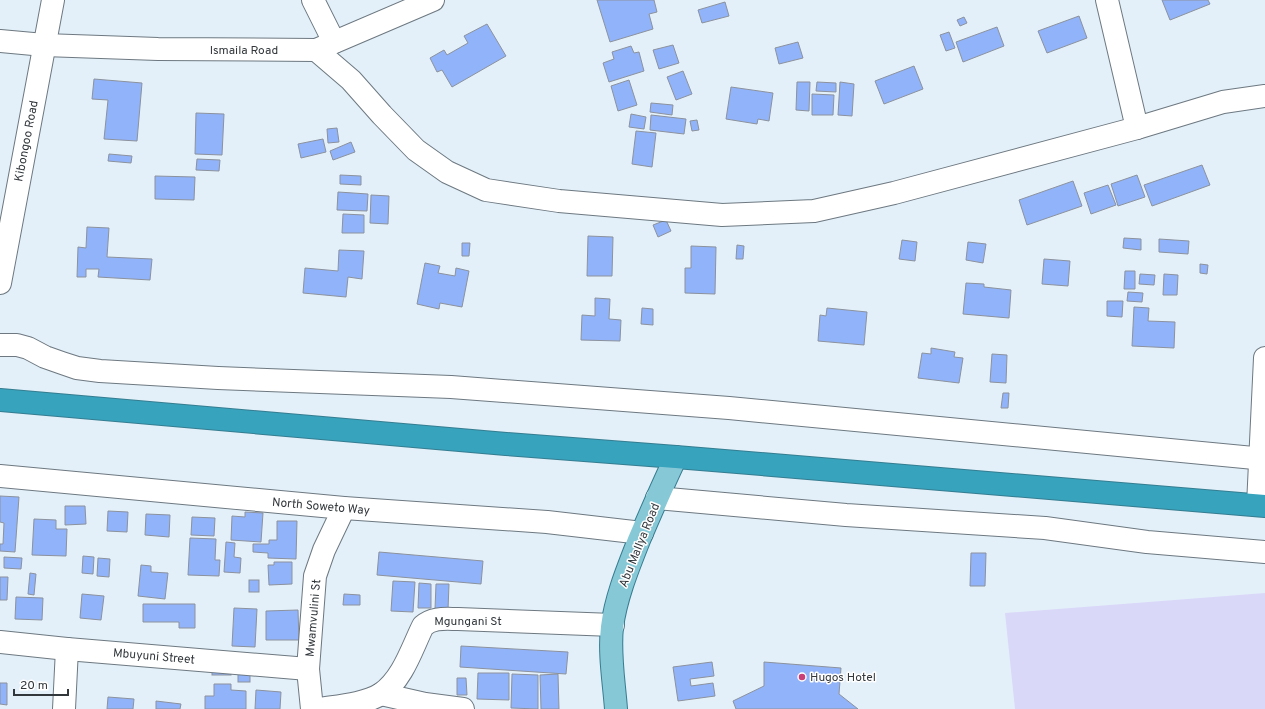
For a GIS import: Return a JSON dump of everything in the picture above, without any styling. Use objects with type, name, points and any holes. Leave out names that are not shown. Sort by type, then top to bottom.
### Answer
[{"type":"highway","points":[[0,400],[506,444],[1262,506]]},
{"type":"main road","name":"Abu Mallya Road","points":[[616,709],[612,659],[613,625],[623,579],[665,479],[676,457]]},
{"type":"street","name":"Kibongoo Road","points":[[0,283],[52,0]]},
{"type":"street","points":[[313,0],[325,46],[351,80],[416,150],[447,172],[486,190],[559,201],[722,215],[814,211],[894,193],[1137,128],[1223,102],[1265,96]]},
{"type":"street","name":"Ismaila Road","points":[[0,41],[158,49],[325,46],[433,0]]},
{"type":"street","points":[[1107,0],[1137,128]]},
{"type":"street","points":[[0,345],[17,345],[77,368],[100,371],[218,378],[451,388],[721,408],[1263,459]]},
{"type":"street","points":[[1262,506],[1265,358]]},
{"type":"street","name":"North Soweto Way","points":[[0,476],[344,508],[547,522],[642,533]]},
{"type":"street","points":[[657,498],[846,515],[1045,528],[1147,542],[1265,552]]},
{"type":"street","name":"Mwamvulini St","points":[[312,709],[308,669],[315,576],[324,550],[344,508]]},
{"type":"street","name":"Mgungani St","points":[[319,709],[352,704],[371,699],[381,694],[397,678],[423,626],[428,621],[438,619],[458,619],[613,625]]},
{"type":"street","name":"Mbuyuni Street","points":[[0,642],[308,669]]},
{"type":"street","points":[[64,709],[67,649]]},
{"type":"street","points":[[381,694],[424,704],[463,709]]},
{"type":"shaded area","points":[[1265,593],[1265,709],[1015,709],[1005,613]]},
{"type":"building","points":[[597,0],[654,0],[657,12],[649,14],[653,29],[610,42]]},
{"type":"building","points":[[1162,0],[1208,0],[1210,4],[1170,20]]},
{"type":"building","points":[[725,2],[729,16],[702,23],[698,10]]},
{"type":"building","points":[[1079,16],[1087,38],[1047,53],[1038,31]]},
{"type":"building","points":[[964,17],[967,23],[960,26],[957,20]]},
{"type":"building","points":[[487,24],[506,56],[452,87],[442,70],[437,72],[430,58],[444,50],[447,55],[468,43],[464,36]]},
{"type":"building","points":[[997,27],[1004,46],[963,62],[956,42]]},
{"type":"building","points":[[949,32],[955,48],[946,51],[940,35]]},
{"type":"building","points":[[798,42],[803,58],[779,64],[775,48]]},
{"type":"building","points":[[673,45],[679,63],[659,69],[653,50]]},
{"type":"building","points":[[631,46],[634,53],[639,52],[644,71],[609,82],[603,63],[614,59],[612,52]]},
{"type":"building","points":[[914,66],[923,89],[884,104],[875,81]]},
{"type":"building","points":[[683,71],[692,94],[676,100],[667,77]]},
{"type":"building","points":[[94,79],[142,83],[137,141],[104,139],[108,100],[92,99]]},
{"type":"building","points":[[629,80],[637,105],[618,111],[611,86]]},
{"type":"building","points":[[797,82],[810,82],[809,111],[796,110]]},
{"type":"building","points":[[817,82],[836,83],[836,92],[816,91]]},
{"type":"building","points":[[840,82],[854,84],[852,116],[838,115]]},
{"type":"building","points":[[731,87],[773,93],[769,121],[758,119],[757,124],[726,119]]},
{"type":"building","points":[[812,94],[834,95],[833,115],[812,115]]},
{"type":"building","points":[[651,103],[673,105],[672,115],[650,112]]},
{"type":"building","points":[[196,113],[224,114],[222,155],[195,154]]},
{"type":"building","points":[[631,114],[646,117],[644,129],[629,127]]},
{"type":"building","points":[[651,115],[686,119],[684,134],[650,130]]},
{"type":"building","points":[[697,120],[699,130],[692,131],[690,121]]},
{"type":"building","points":[[337,128],[339,142],[328,143],[327,129]]},
{"type":"building","points":[[636,131],[656,133],[652,167],[632,164]]},
{"type":"building","points":[[323,139],[326,152],[301,158],[298,144]]},
{"type":"building","points":[[351,142],[355,152],[333,160],[330,151]]},
{"type":"building","points":[[109,154],[132,156],[131,163],[108,161]]},
{"type":"building","points":[[197,159],[220,160],[219,171],[196,170]]},
{"type":"building","points":[[1202,165],[1210,185],[1152,206],[1144,185]]},
{"type":"building","points":[[340,175],[361,176],[361,185],[340,184]]},
{"type":"building","points":[[1137,175],[1145,197],[1118,206],[1111,184]]},
{"type":"building","points":[[155,176],[195,177],[194,200],[155,199]]},
{"type":"building","points":[[1073,181],[1082,206],[1027,225],[1019,200]]},
{"type":"building","points":[[1108,185],[1116,205],[1091,214],[1084,193]]},
{"type":"building","points":[[338,192],[368,194],[367,211],[337,210]]},
{"type":"building","points":[[371,195],[389,196],[388,224],[370,223]]},
{"type":"building","points":[[343,214],[364,215],[364,233],[342,233]]},
{"type":"building","points":[[666,220],[671,231],[658,237],[653,225]]},
{"type":"building","points":[[87,227],[109,228],[107,257],[152,259],[150,280],[98,277],[99,269],[86,269],[86,277],[77,277],[78,247],[86,248]]},
{"type":"building","points":[[588,236],[613,237],[612,276],[587,276]]},
{"type":"building","points":[[1124,238],[1141,239],[1141,250],[1123,248]]},
{"type":"building","points":[[1159,239],[1189,241],[1188,254],[1159,252]]},
{"type":"building","points":[[902,240],[917,242],[915,261],[899,259]]},
{"type":"building","points":[[968,242],[986,244],[983,263],[966,260]]},
{"type":"building","points":[[462,243],[470,243],[469,256],[462,256]]},
{"type":"building","points":[[737,245],[744,246],[743,259],[736,259]]},
{"type":"building","points":[[691,246],[716,247],[715,294],[685,293],[685,268],[691,268]]},
{"type":"building","points":[[339,250],[364,251],[362,279],[348,277],[346,297],[303,293],[305,268],[338,271]]},
{"type":"building","points":[[1044,259],[1070,261],[1068,286],[1042,284]]},
{"type":"building","points":[[425,263],[440,266],[438,273],[455,276],[456,268],[469,271],[462,307],[440,303],[439,309],[417,304]]},
{"type":"building","points":[[1200,264],[1208,265],[1207,274],[1200,273]]},
{"type":"building","points":[[1125,271],[1135,271],[1135,289],[1124,289]]},
{"type":"building","points":[[1140,274],[1155,275],[1154,285],[1139,284]]},
{"type":"building","points":[[1164,274],[1178,275],[1177,295],[1163,295]]},
{"type":"building","points":[[966,283],[984,284],[984,287],[1011,290],[1009,318],[963,314]]},
{"type":"building","points":[[1128,292],[1143,293],[1142,302],[1127,301]]},
{"type":"building","points":[[595,298],[610,299],[609,319],[621,320],[620,341],[581,340],[582,315],[595,316]]},
{"type":"building","points":[[1107,301],[1123,301],[1122,317],[1107,316]]},
{"type":"building","points":[[1134,307],[1149,308],[1148,321],[1175,322],[1174,348],[1132,346]]},
{"type":"building","points":[[642,308],[653,309],[653,325],[641,324]]},
{"type":"building","points":[[827,308],[867,312],[864,345],[818,341],[820,315],[826,316]]},
{"type":"building","points":[[931,348],[955,352],[954,357],[963,358],[959,383],[918,378],[922,353],[931,354]]},
{"type":"building","points":[[992,354],[1007,355],[1006,383],[990,382]]},
{"type":"building","points":[[1003,393],[1009,393],[1008,408],[1001,408]]},
{"type":"building","points":[[0,496],[19,497],[15,552],[0,551],[0,544],[3,544],[4,523],[0,522]]},
{"type":"building","points":[[65,506],[85,506],[86,524],[65,525]]},
{"type":"building","points":[[108,511],[128,512],[127,532],[107,531]]},
{"type":"building","points":[[245,512],[263,513],[261,542],[231,540],[232,516],[245,517]]},
{"type":"building","points":[[146,514],[170,515],[169,537],[145,535]]},
{"type":"building","points":[[192,517],[215,518],[214,536],[191,535]]},
{"type":"building","points":[[34,519],[56,520],[56,529],[67,529],[66,556],[32,555]]},
{"type":"building","points":[[277,521],[297,521],[296,559],[268,558],[268,553],[253,552],[253,544],[269,544],[269,540],[277,540]]},
{"type":"building","points":[[190,538],[216,539],[215,560],[220,560],[219,576],[188,575]]},
{"type":"building","points":[[226,542],[235,543],[234,557],[241,558],[240,573],[224,572]]},
{"type":"building","points":[[379,552],[483,561],[481,584],[377,575]]},
{"type":"building","points":[[971,553],[986,553],[985,586],[970,586]]},
{"type":"building","points":[[83,556],[94,557],[93,574],[82,573]]},
{"type":"building","points":[[4,557],[22,558],[21,569],[4,568]]},
{"type":"building","points":[[98,558],[110,559],[109,577],[97,576]]},
{"type":"building","points":[[274,562],[292,562],[292,584],[269,585],[268,565],[274,565]]},
{"type":"building","points":[[141,565],[151,566],[151,572],[168,573],[165,599],[138,596]]},
{"type":"building","points":[[30,573],[36,574],[34,595],[28,594]]},
{"type":"building","points":[[0,577],[8,577],[7,600],[0,600]]},
{"type":"building","points":[[249,580],[259,580],[259,592],[249,592]]},
{"type":"building","points":[[393,581],[415,582],[413,612],[391,611]]},
{"type":"building","points":[[419,583],[431,584],[431,608],[418,608]]},
{"type":"building","points":[[436,584],[449,584],[448,610],[435,609]]},
{"type":"building","points":[[82,594],[104,596],[101,620],[80,618]]},
{"type":"building","points":[[344,594],[360,595],[360,605],[343,605]]},
{"type":"building","points":[[16,597],[43,598],[42,620],[15,619]]},
{"type":"building","points":[[143,604],[195,604],[195,628],[179,628],[179,622],[143,622]]},
{"type":"building","points":[[234,608],[257,609],[255,647],[232,646]]},
{"type":"building","points":[[298,610],[299,640],[266,640],[266,611]]},
{"type":"building","points":[[461,646],[568,652],[566,674],[460,667]]},
{"type":"building","points":[[712,662],[714,676],[690,679],[691,686],[713,683],[715,696],[678,701],[673,667]]},
{"type":"building","name":"Hugos Hotel","points":[[764,662],[841,668],[839,694],[858,709],[736,709],[733,701],[764,686]]},
{"type":"building","points":[[212,664],[231,664],[231,675],[212,675]]},
{"type":"building","points":[[238,668],[250,668],[250,682],[238,682]]},
{"type":"building","points":[[478,673],[509,673],[509,700],[477,699]]},
{"type":"building","points":[[512,674],[538,675],[538,709],[511,708]]},
{"type":"building","points":[[558,674],[559,709],[541,709],[540,675]]},
{"type":"building","points":[[457,678],[466,678],[467,695],[457,695]]},
{"type":"building","points":[[0,683],[7,683],[7,705],[0,704]]},
{"type":"building","points":[[214,684],[231,684],[231,690],[246,691],[246,709],[205,709],[205,696],[214,696]]},
{"type":"building","points":[[256,690],[281,692],[280,709],[255,709]]},
{"type":"building","points":[[108,697],[134,699],[133,709],[107,709]]},
{"type":"building","points":[[156,701],[181,704],[180,709],[156,709]]},
{"type":"place","name":"Hugos Hotel","points":[[802,677]]}]
